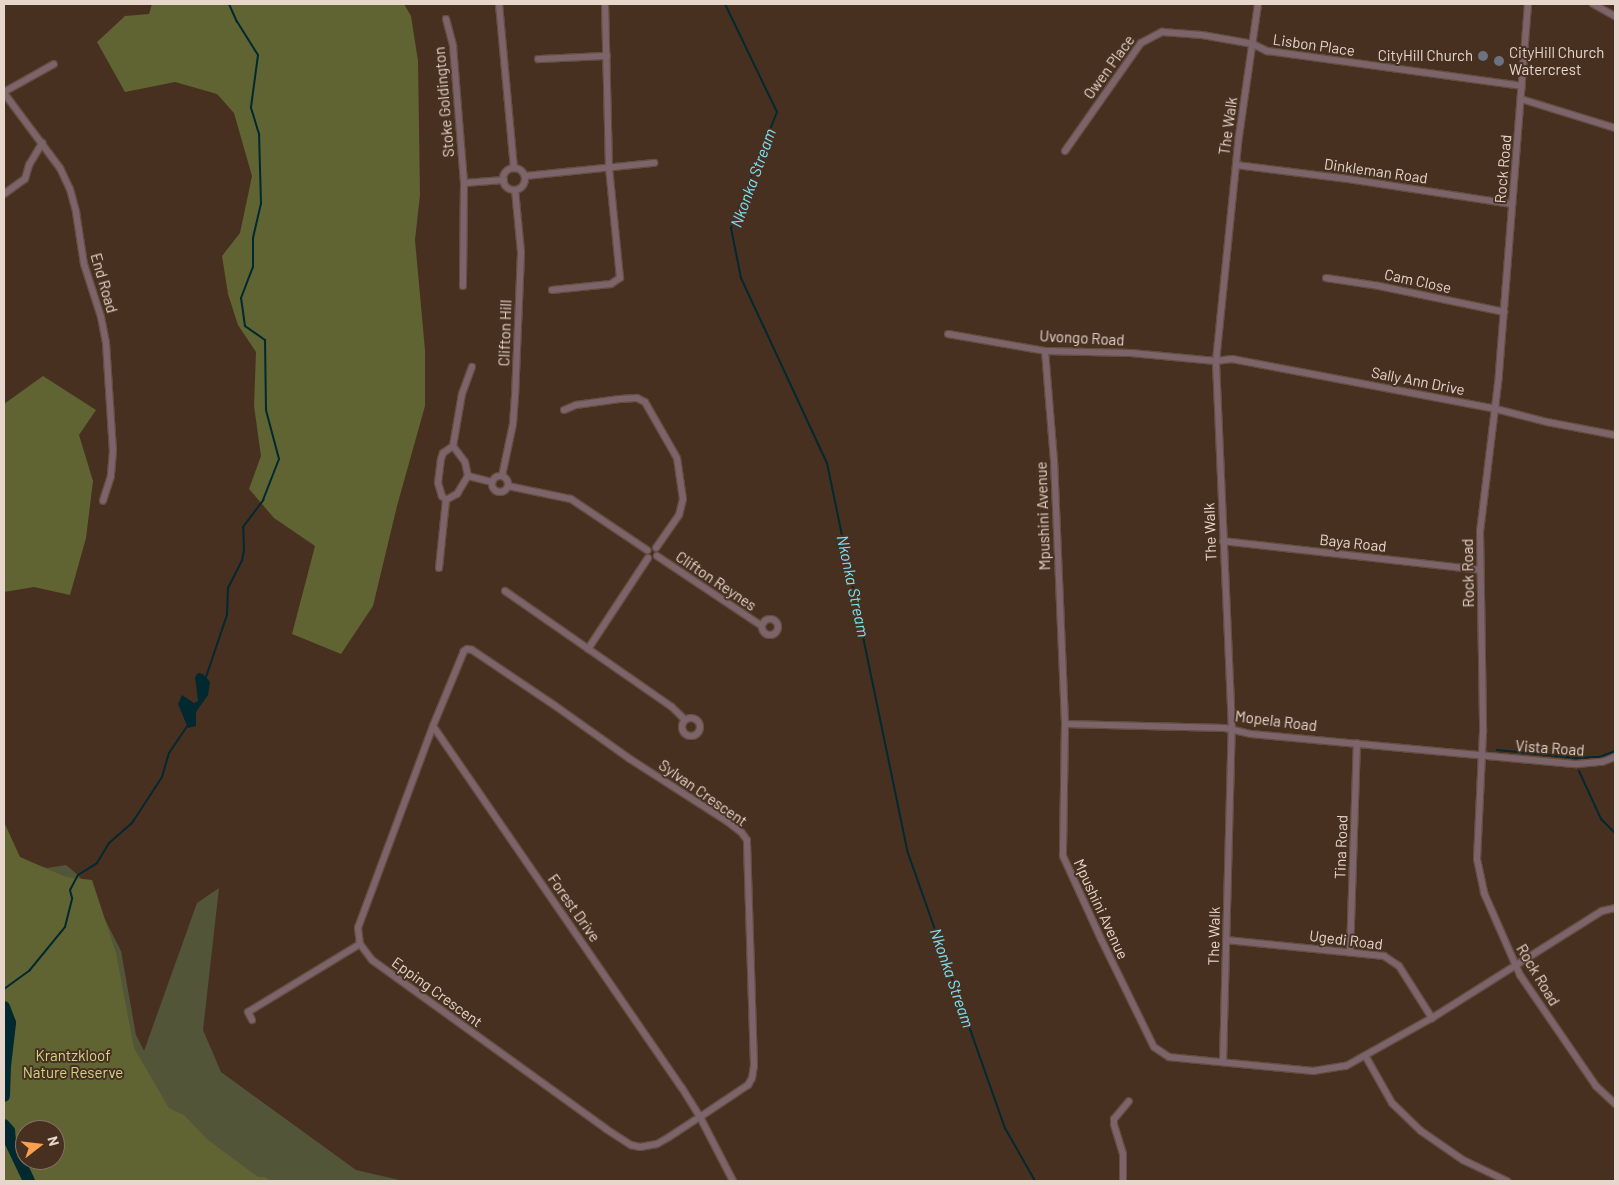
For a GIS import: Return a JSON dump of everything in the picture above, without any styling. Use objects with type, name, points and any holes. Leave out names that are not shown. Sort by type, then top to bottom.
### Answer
[{"type":"street","points":[[499,4],[514,168]]},
{"type":"street","points":[[552,290],[610,284],[620,278],[609,167],[605,4]]},
{"type":"street","name":"The Walk","points":[[1223,1062],[1232,729],[1216,361],[1236,166],[1258,4]]},
{"type":"street","name":"Rock Road","points":[[1528,4],[1496,409],[1481,519],[1482,755],[1478,812],[1478,872],[1493,917],[1515,966],[1596,1086],[1615,1104]]},
{"type":"street","points":[[1593,4],[1615,16]]},
{"type":"street","name":"Stoke Goldington","points":[[446,19],[453,46],[464,183],[464,286]]},
{"type":"street","name":"Owen Place","points":[[1065,152],[1135,50],[1148,37],[1167,32],[1202,35],[1253,44]]},
{"type":"street","name":"Lisbon Place","points":[[1253,44],[1267,51],[1522,86]]},
{"type":"street","points":[[538,60],[607,56]]},
{"type":"street","points":[[4,93],[54,64]]},
{"type":"street","name":"End Road","points":[[4,93],[60,168],[70,189],[84,264],[101,317],[106,343],[114,451],[111,476],[102,500]]},
{"type":"street","points":[[1521,99],[1615,128]]},
{"type":"street","points":[[4,194],[25,179],[29,165],[42,142]]},
{"type":"street","points":[[525,176],[654,163]]},
{"type":"street","name":"Dinkleman Road","points":[[1236,166],[1348,179],[1512,204]]},
{"type":"street","points":[[514,168],[521,170],[525,176],[522,187],[515,190],[509,188],[504,180],[508,171],[514,168]]},
{"type":"street","points":[[464,183],[504,180]]},
{"type":"street","name":"Clifton Hill","points":[[502,476],[513,424],[515,396],[521,252],[515,190]]},
{"type":"street","name":"Cam Close","points":[[1326,278],[1378,286],[1504,312]]},
{"type":"street","name":"Uvongo Road","points":[[948,334],[1045,351],[1131,354],[1216,361]]},
{"type":"street","name":"Mpushini Avenue","points":[[1045,351],[1054,460],[1065,724],[1063,856],[1154,1047],[1169,1057],[1324,1071],[1346,1066],[1366,1057],[1432,1018],[1607,908],[1615,908]]},
{"type":"street","name":"Sally Ann Drive","points":[[1216,361],[1232,359],[1496,409],[1547,422],[1615,435]]},
{"type":"street","points":[[439,568],[446,500],[442,496],[438,478],[443,453],[453,446],[462,394],[472,367]]},
{"type":"street","name":"Clifton Reynes","points":[[564,410],[576,405],[628,398],[642,399],[645,402],[677,458],[683,499],[679,515],[656,548],[657,556],[762,626]]},
{"type":"street","points":[[446,500],[457,494],[468,476],[465,462],[453,446]]},
{"type":"street","points":[[468,476],[492,482]]},
{"type":"street","points":[[497,476],[502,476],[506,479],[508,486],[504,491],[496,492],[492,488],[492,482],[497,476]]},
{"type":"street","points":[[508,486],[571,499],[647,550],[648,558],[588,649]]},
{"type":"street","name":"Baya Road","points":[[1223,540],[1480,570]]},
{"type":"street","name":"Clifton Reynes","points":[[647,550],[652,547],[656,548]]},
{"type":"street","name":"Clifton Reynes","points":[[648,558],[654,559],[657,556]]},
{"type":"street","points":[[505,592],[672,706],[685,720]]},
{"type":"street","name":"Sylvan Crescent","points":[[433,726],[464,652],[467,649],[742,832],[747,840],[754,1066],[752,1078],[748,1084],[700,1117]]},
{"type":"street","name":"Mopela Road","points":[[1065,724],[1232,729],[1251,734],[1482,755]]},
{"type":"street","points":[[252,1020],[248,1012],[360,944],[358,928],[433,726]]},
{"type":"street","name":"Forest Drive","points":[[433,726],[592,955],[700,1117],[732,1181]]},
{"type":"street","name":"Tina Road","points":[[1350,952],[1357,743]]},
{"type":"street","name":"Vista Road","points":[[1482,755],[1583,764],[1615,757]]},
{"type":"street","name":"Ugedi Road","points":[[1226,940],[1384,956],[1393,960],[1405,974],[1432,1018]]},
{"type":"street","name":"Epping Crescent","points":[[360,944],[372,960],[623,1141],[640,1147],[657,1144],[700,1117]]},
{"type":"street","points":[[1366,1057],[1387,1096],[1415,1126],[1463,1160],[1507,1181]]},
{"type":"street","points":[[1123,1181],[1123,1154],[1114,1119],[1129,1101]]},
{"type":"green space","points":[[152,4],[404,4],[411,16],[418,61],[420,195],[415,240],[425,350],[425,406],[397,506],[373,606],[341,654],[292,634],[315,546],[274,518],[249,489],[261,456],[254,406],[256,352],[238,325],[228,294],[222,256],[240,233],[252,176],[234,113],[217,94],[175,82],[125,92],[97,42],[125,16],[149,14]]},
{"type":"green space","points":[[43,376],[96,410],[79,435],[93,481],[86,538],[70,595],[34,587],[4,592],[4,404]]},
{"type":"green space","name":"Krantzkloof Nature Reserve","points":[[4,822],[20,857],[66,877],[92,880],[116,953],[134,1048],[169,1108],[184,1115],[208,1140],[258,1177],[265,1177],[271,1181],[4,1181]]},
{"type":"green space","name":"Krantzkloof Nature Reserve","points":[[4,842],[18,862],[47,868],[66,865],[78,875],[90,890],[121,951],[136,1035],[144,1051],[197,903],[219,888],[203,1030],[221,1072],[356,1170],[404,1181],[4,1181]]},
{"type":"water","points":[[198,673],[203,674],[210,682],[208,695],[196,712],[196,726],[188,728],[178,704],[182,695],[194,703],[198,701],[195,677]]},
{"type":"waterway","points":[[206,677],[227,615],[228,588],[242,561],[244,550],[243,527],[263,500],[279,459],[266,410],[265,340],[245,326],[241,298],[253,267],[253,238],[261,204],[259,134],[251,107],[258,55],[237,22],[229,4]]},
{"type":"waterway","name":"Nkonka Stream","points":[[725,4],[777,112],[731,228],[741,278],[827,463],[908,853],[1005,1128],[1035,1181]]},
{"type":"waterway","points":[[4,989],[29,971],[65,927],[72,898],[70,890],[78,875],[97,863],[109,843],[132,823],[162,777],[169,753],[187,726]]},
{"type":"waterway","points":[[1497,750],[1578,758],[1600,757],[1615,751]]},
{"type":"waterway","points":[[1579,771],[1601,819],[1615,833]]},
{"type":"waterway","points":[[4,1007],[10,1023],[4,1096]]},
{"type":"waterway","points":[[4,1125],[9,1131],[10,1141],[29,1181]]},
{"type":"place","name":"CityHill Church","points":[[1483,56]]},
{"type":"place","name":"CityHill Church Watercrest","points":[[1499,61]]}]
